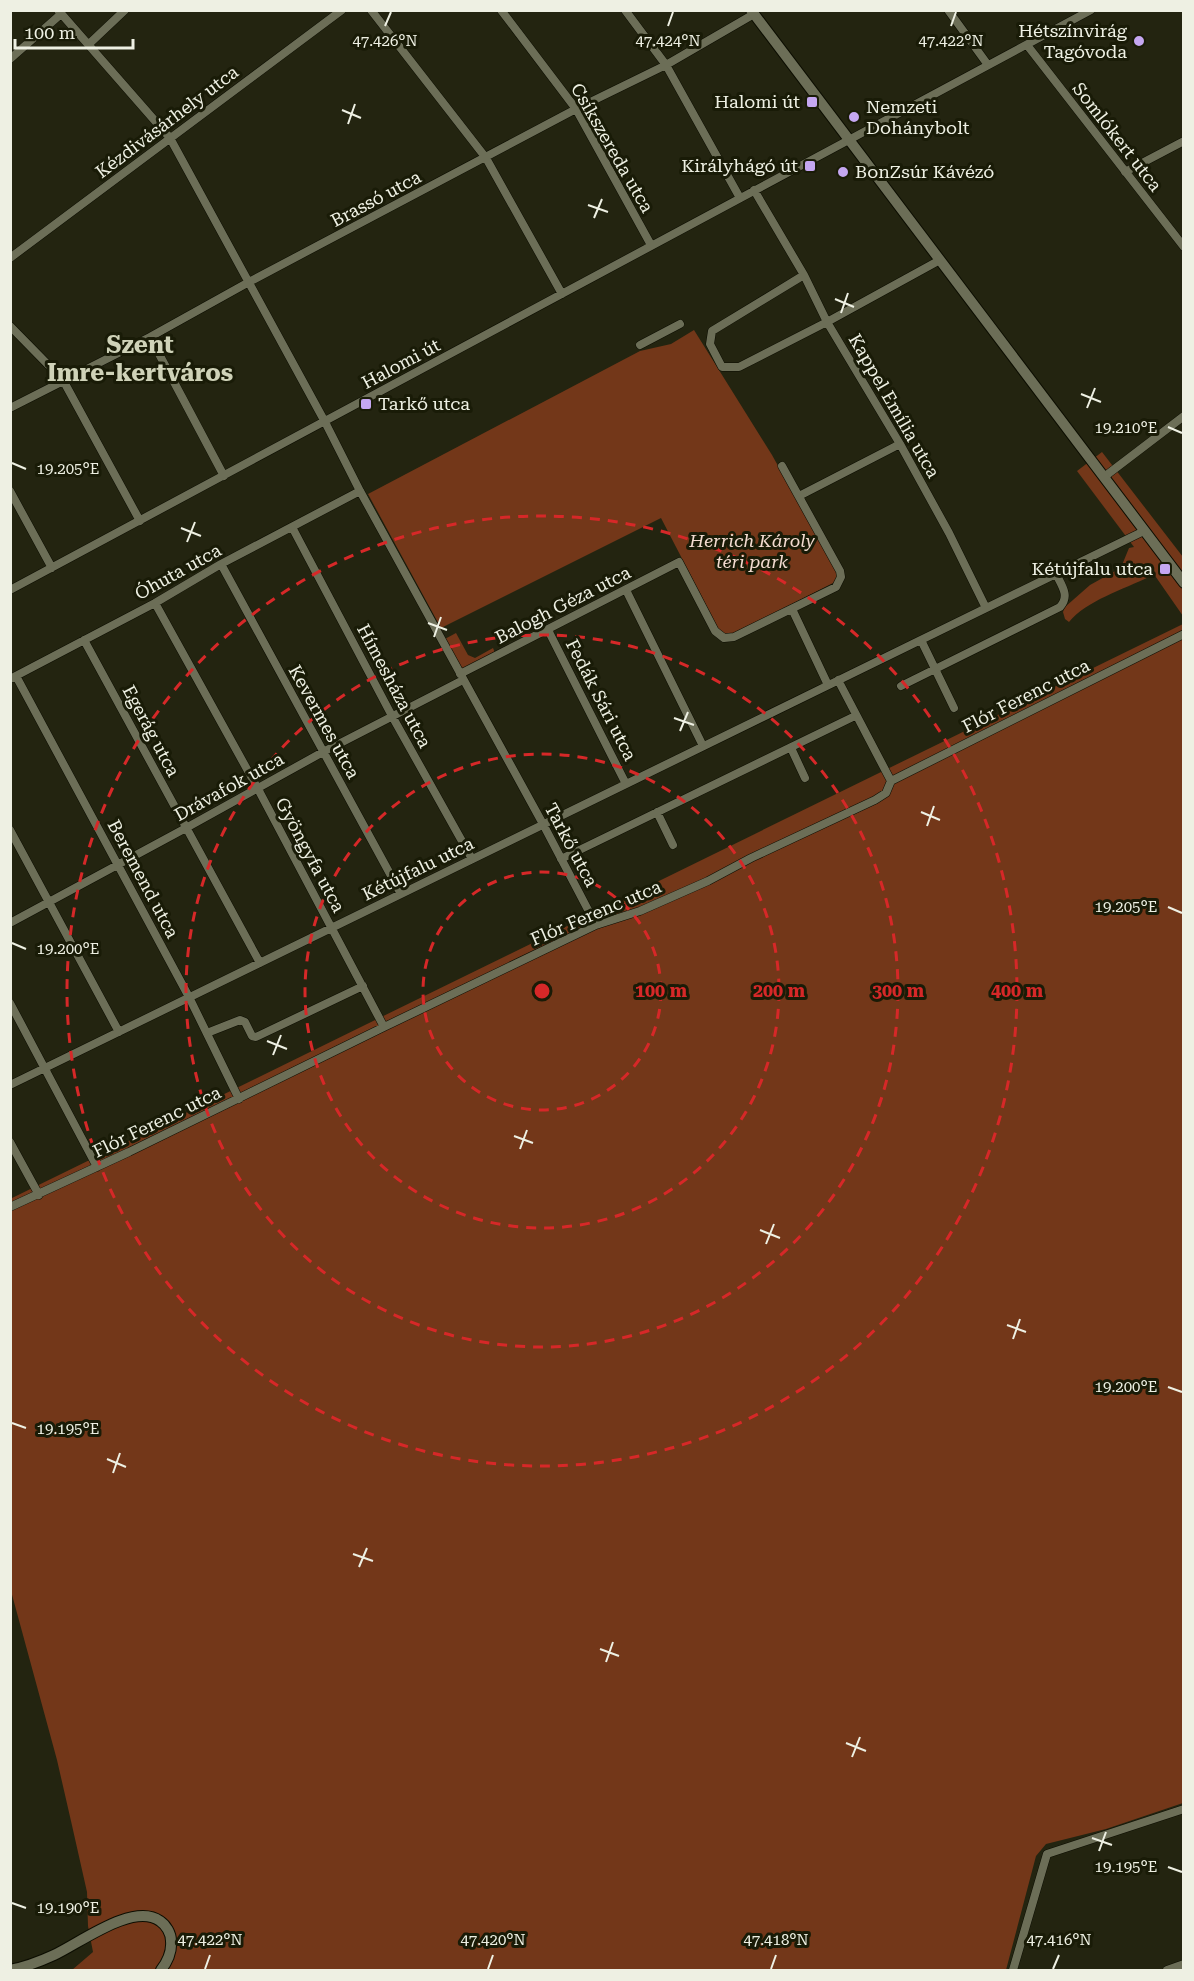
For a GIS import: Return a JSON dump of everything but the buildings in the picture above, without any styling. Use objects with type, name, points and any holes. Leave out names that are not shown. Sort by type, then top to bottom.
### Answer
[{"type":"street","points":[[89,44],[125,10]]},
{"type":"street","name":"Kézdivásárhely utca","points":[[10,258],[342,10]]},
{"type":"street","points":[[372,10],[486,158],[561,294]]},
{"type":"street","name":"Csíkszereda utca","points":[[501,10],[576,109],[651,245]]},
{"type":"street","points":[[625,10],[666,64],[740,198]]},
{"type":"street","points":[[948,10],[988,65]]},
{"type":"street","name":"Halomi út","points":[[10,590],[1091,10]]},
{"type":"street","points":[[10,59],[59,12]]},
{"type":"street","name":"Tarkő utca","points":[[59,12],[170,138],[596,925]]},
{"type":"street","points":[[752,13],[1184,583]]},
{"type":"street","name":"Brassó utca","points":[[10,408],[150,337],[249,282],[576,109],[666,64],[752,13]]},
{"type":"street","name":"Somlókert utca","points":[[1027,45],[1184,247]]},
{"type":"street","points":[[1125,172],[1184,141]]},
{"type":"street","name":"Kappel Emília utca","points":[[754,190],[804,275],[827,322],[900,444],[949,533],[986,608]]},
{"type":"street","points":[[804,275],[712,331],[710,344],[722,367],[738,367],[827,322],[940,260]]},
{"type":"street","points":[[640,345],[680,324]]},
{"type":"street","points":[[10,326],[63,380],[140,521]]},
{"type":"street","points":[[150,337],[224,476]]},
{"type":"street","points":[[1104,477],[1184,416]]},
{"type":"street","points":[[799,496],[900,444]]},
{"type":"street","points":[[782,466],[840,571],[841,577],[836,587],[792,609],[828,685]]},
{"type":"street","points":[[10,490],[52,568]]},
{"type":"street","name":"Óhuta utca","points":[[13,677],[155,603],[221,564],[360,492]]},
{"type":"street","name":"Hímesháza utca","points":[[292,527],[392,716],[472,859]]},
{"type":"street","name":"Kétújfalu utca","points":[[10,1085],[1144,531]]},
{"type":"street","name":"Balogh Géza utca","points":[[461,677],[679,562],[715,631],[724,638],[734,637],[792,609]]},
{"type":"street","name":"Kevermes utca","points":[[221,564],[322,752],[402,894]]},
{"type":"street","points":[[901,686],[1060,607],[1065,602],[1066,595],[1056,574]]},
{"type":"street","points":[[626,590],[703,746]]},
{"type":"street","name":"Gyöngyfa utca","points":[[155,603],[258,789],[384,1027]]},
{"type":"street","name":"Fedák Sári utca","points":[[548,630],[626,784]]},
{"type":"street","name":"Flór Ferenc utca","points":[[10,1207],[239,1099],[596,925],[640,911],[708,881],[751,858],[875,800],[886,793],[891,781],[1184,634]]},
{"type":"street","name":"Egerág utca","points":[[84,640],[260,963]]},
{"type":"street","points":[[921,640],[954,708]]},
{"type":"street","name":"Beremend utca","points":[[13,677],[118,864],[189,997],[239,1099]]},
{"type":"street","name":"Drávafok utca","points":[[10,923],[461,677]]},
{"type":"street","points":[[838,680],[891,781]]},
{"type":"street","points":[[561,859],[855,716]]},
{"type":"street","points":[[791,747],[805,778]]},
{"type":"street","points":[[657,812],[673,844]]},
{"type":"street","points":[[10,830],[119,1032]]},
{"type":"street","points":[[207,1033],[240,1020],[245,1022],[252,1036],[256,1037],[363,986]]},
{"type":"street","points":[[10,1003],[97,1167]]},
{"type":"street","points":[[10,1142],[39,1195]]},
{"type":"street","points":[[1013,1971],[1047,1854],[1184,1809]]},
{"type":"street","points":[[10,1970],[54,1955],[98,1931],[136,1915],[151,1916],[162,1923],[170,1935],[171,1951],[161,1971]]},
{"type":"street","points":[[1167,1971],[1184,1964]]},
{"type":"green space","name":"Herrich Károly téri park","points":[[694,330],[772,455],[836,570],[838,575],[835,582],[732,634],[725,635],[719,630],[661,518],[441,628],[368,494],[640,351],[671,344]]},
{"type":"green space","points":[[1102,452],[1183,557],[1183,616],[1151,570],[1149,577],[1095,602],[1069,622],[1065,619],[1063,612],[1065,607],[1090,585],[1117,570],[1122,565],[1129,548],[1134,547],[1077,471]]},
{"type":"green space","points":[[1183,624],[1183,1803],[1106,1829],[1046,1844],[1036,1856],[1006,1970],[72,1970],[93,1952],[88,1926],[87,1892],[57,1760],[11,1591],[10,1199]]},
{"type":"green space","points":[[456,633],[468,655],[475,658],[493,648],[495,653],[460,671],[443,640]]},
{"type":"place","name":"Hétszínvirág Tagóvoda","points":[[1139,41]]},
{"type":"place","name":"Halomi út","points":[[812,102]]},
{"type":"place","name":"Nemzeti Dohánybolt","points":[[854,117]]},
{"type":"place","name":"Királyhágó út","points":[[810,166]]},
{"type":"place","name":"BonZsúr Kávézó","points":[[843,172]]},
{"type":"place","name":"Tarkő utca","points":[[366,404]]},
{"type":"place","name":"Kétújfalu utca","points":[[1165,569]]},
{"type":"district","name":"Szent Imre-kertváros","points":[[140,359]]}]
